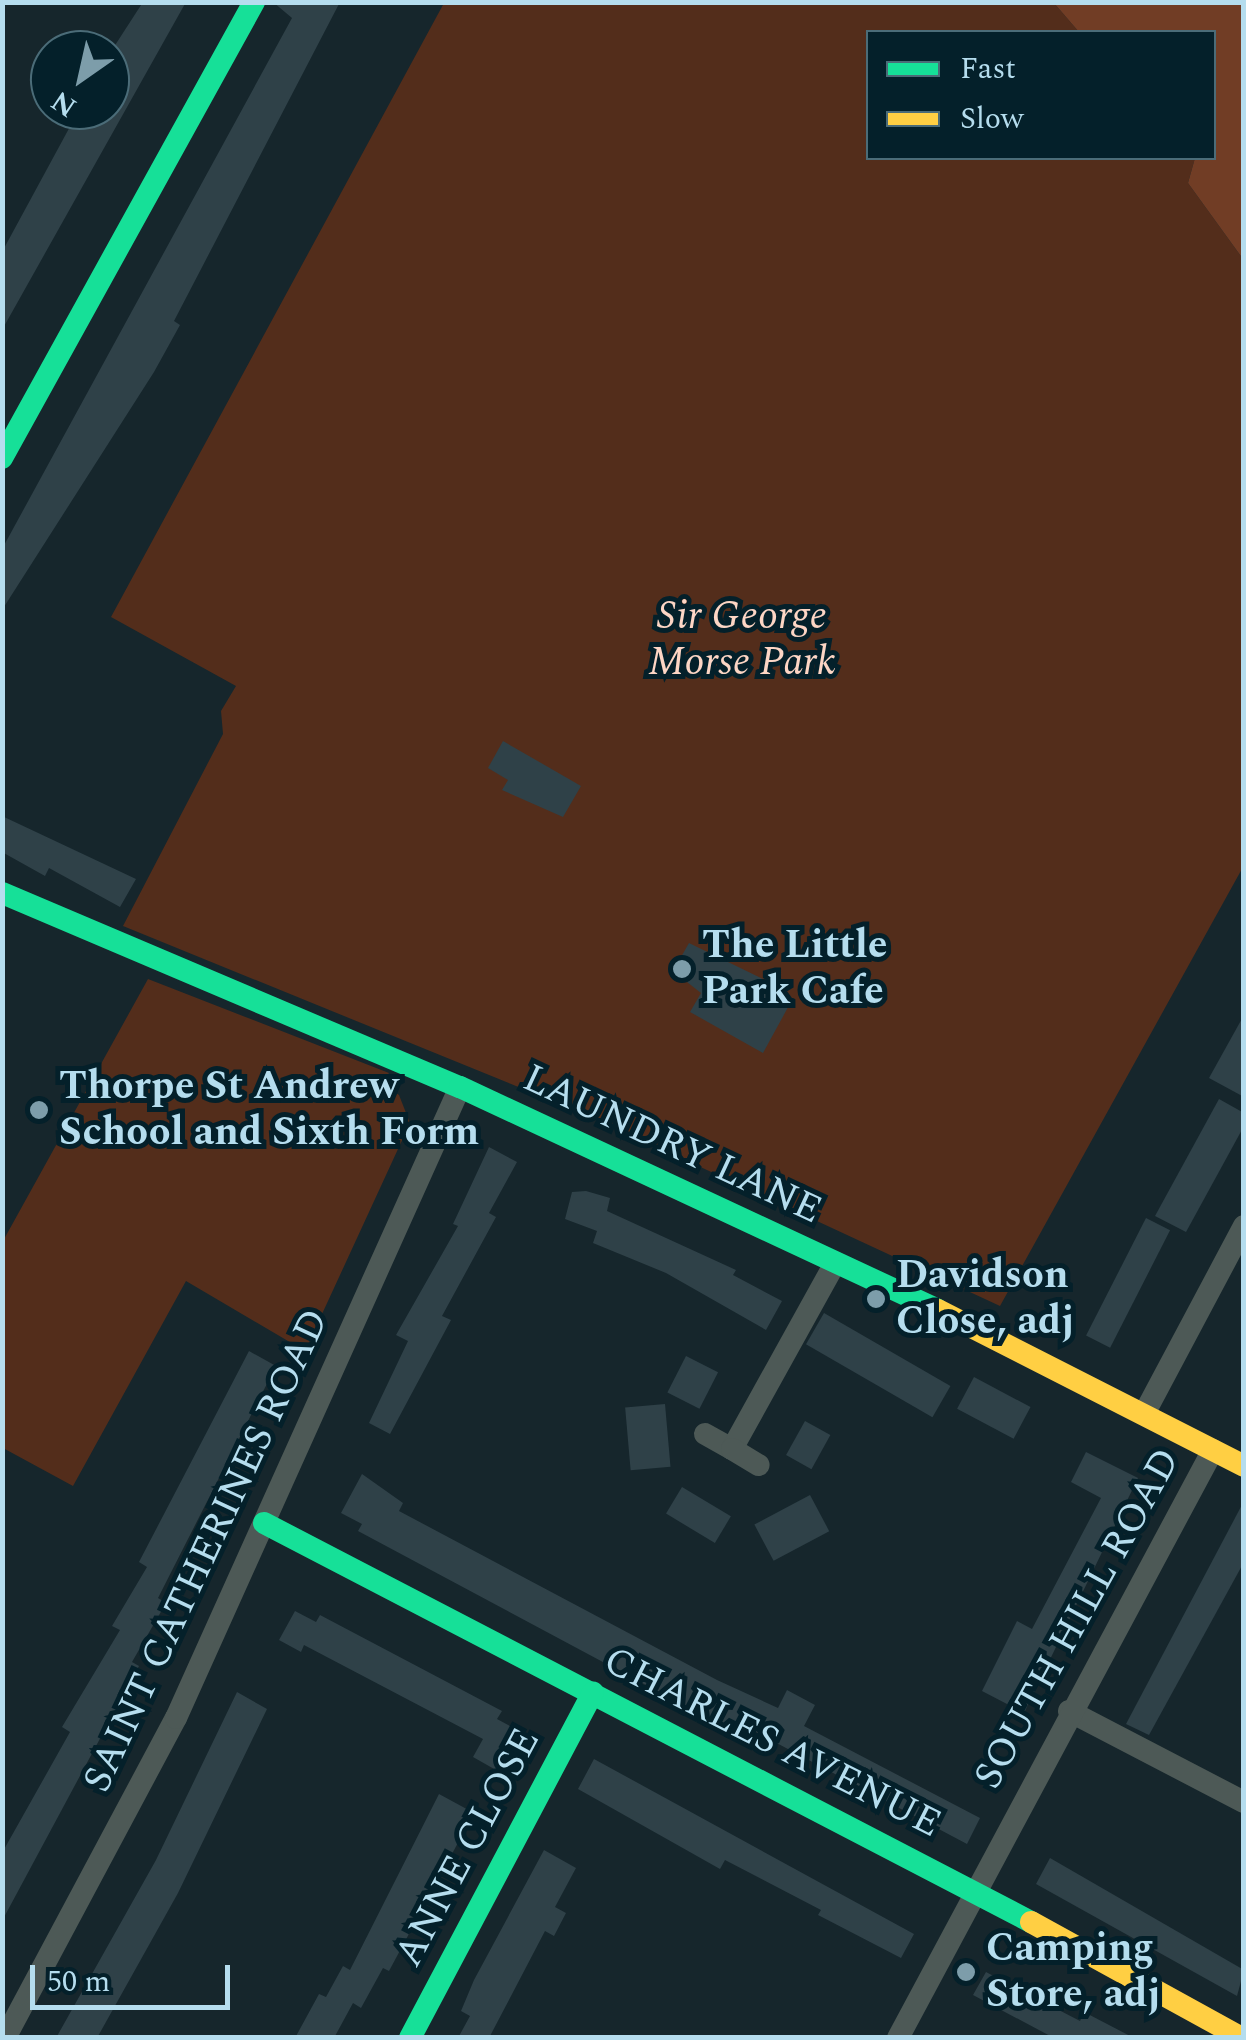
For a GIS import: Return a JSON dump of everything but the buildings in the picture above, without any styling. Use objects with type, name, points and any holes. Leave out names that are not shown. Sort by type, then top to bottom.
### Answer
[{"type":"street","points":[[2,458],[254,2]]},
{"type":"street","name":"LAUNDRY LANE","points":[[2,893],[76,918],[460,1087],[835,1263],[1244,1466]]},
{"type":"street","name":"SAINT CATHERINES ROAD","points":[[6,2038],[176,1718],[460,1087]]},
{"type":"street","points":[[1144,1414],[1244,1226]]},
{"type":"street","points":[[732,1449],[835,1263]]},
{"type":"street","points":[[705,1434],[759,1464]]},
{"type":"street","name":"SOUTH HILL ROAD","points":[[898,2038],[1069,1711],[1213,1450]]},
{"type":"street","name":"CHARLES AVENUE","points":[[264,1524],[974,1890],[1242,2038]]},
{"type":"street","name":"ANNE CLOSE","points":[[410,2038],[593,1693]]},
{"type":"street","points":[[1069,1711],[1244,1802]]},
{"type":"green space","name":"Sir George Morse Park","points":[[444,3],[1054,3],[1077,30],[866,30],[866,160],[1194,160],[1188,183],[1243,259],[1243,867],[1000,1306],[597,1119],[123,926],[223,734],[221,711],[236,686],[111,617]]},
{"type":"green space","points":[[148,979],[389,1073],[382,1083],[399,1095],[410,1123],[305,1351],[186,1281],[73,1486],[3,1448],[3,1241]]},
{"type":"shaded area","points":[[1054,3],[1243,3],[1243,259],[1188,183],[1194,160],[1216,160],[1216,30],[1077,30]]},
{"type":"traffic: fast","points":[[2,458],[254,2]]},
{"type":"traffic: fast","points":[[2,893],[460,1087],[938,1310]]},
{"type":"traffic: fast","points":[[264,1523],[1031,1922]]},
{"type":"traffic: fast","points":[[410,2038],[593,1693]]},
{"type":"traffic: slow","points":[[938,1310],[1244,1466]]},
{"type":"traffic: slow","points":[[1031,1922],[1242,2038]]},
{"type":"place","name":"The Little Park Cafe","points":[[682,969]]},
{"type":"place","name":"Thorpe St Andrew School and Sixth Form","points":[[39,1110]]},
{"type":"place","name":"Davidson Close, adj","points":[[876,1299]]},
{"type":"place","name":"Camping Store, adj","points":[[966,1972]]}]
